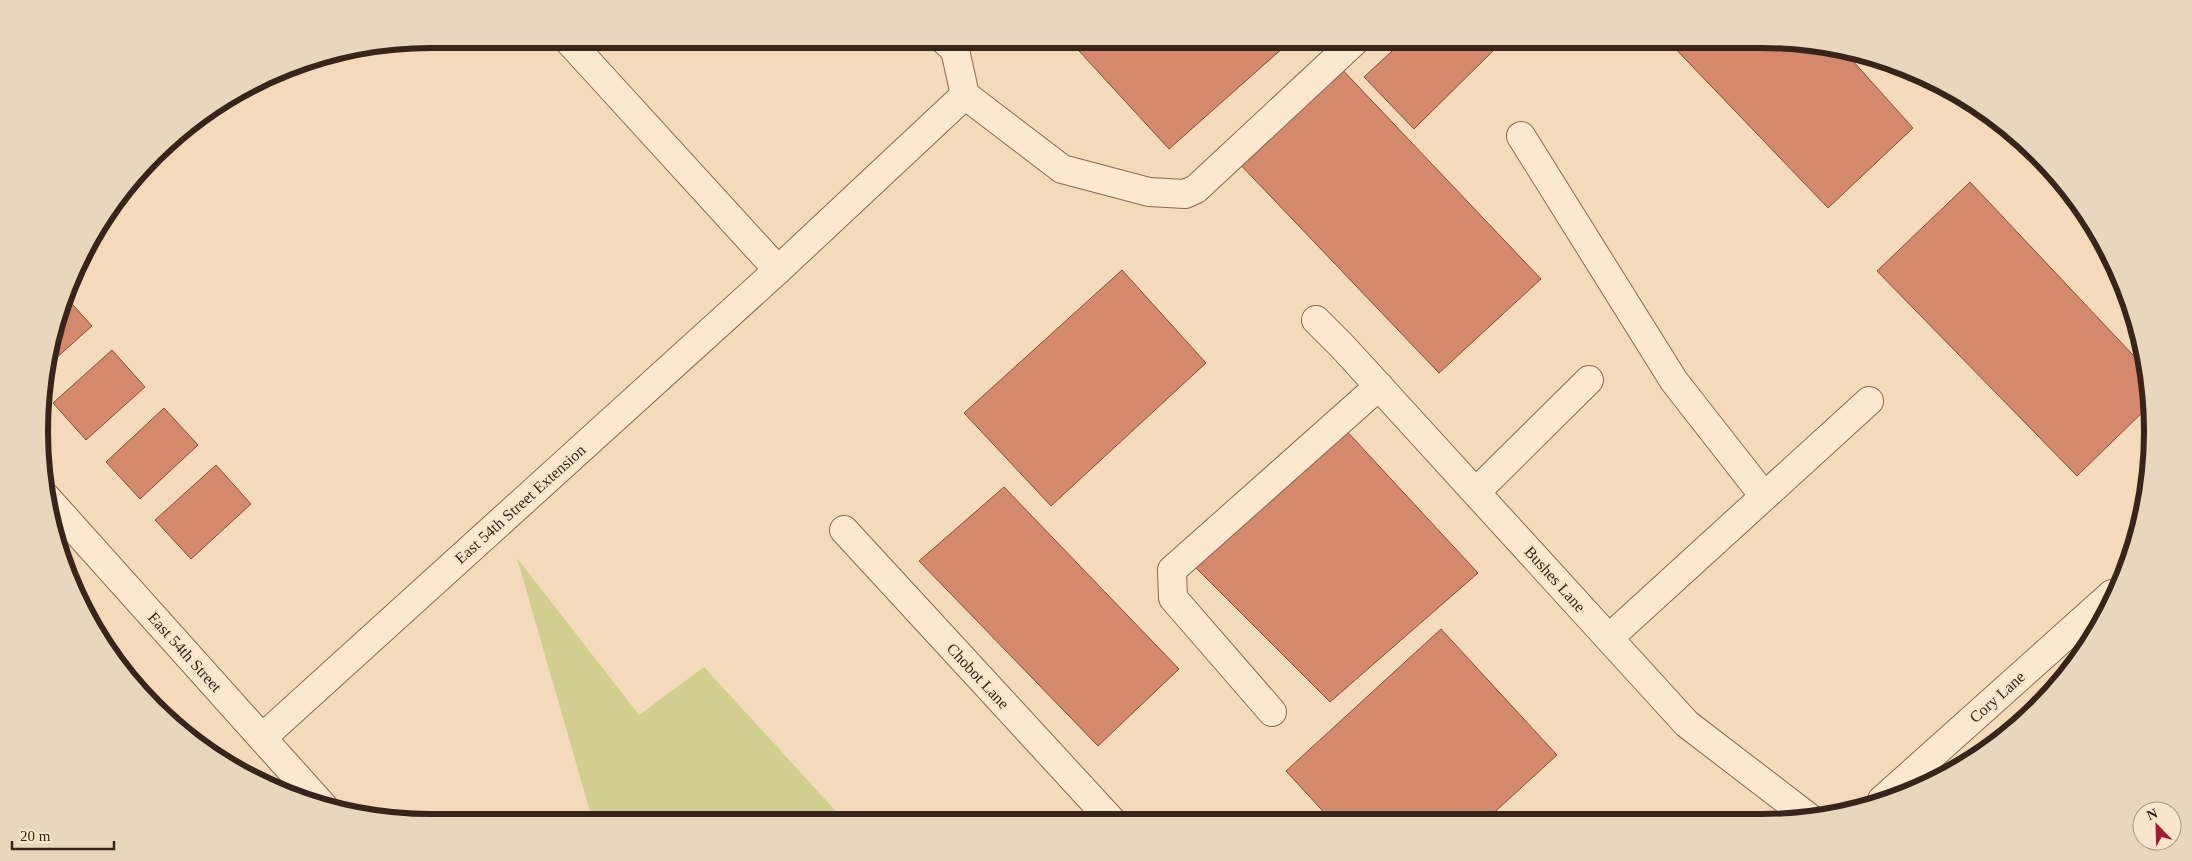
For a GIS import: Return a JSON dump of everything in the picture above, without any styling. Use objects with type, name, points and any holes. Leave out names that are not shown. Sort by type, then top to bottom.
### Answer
[{"type":"street","points":[[575,48],[778,270]]},
{"type":"street","points":[[953,48],[965,95],[1062,169],[1149,192],[1185,194],[1196,189],[1347,48]]},
{"type":"street","name":"East 54th Street Extension","points":[[262,738],[778,270],[965,95]]},
{"type":"street","points":[[1521,136],[1674,381],[1764,496]]},
{"type":"street","name":"Bushes Lane","points":[[1316,320],[1379,386],[1688,724],[1801,811]]},
{"type":"street","points":[[1476,492],[1589,380]]},
{"type":"street","points":[[1272,712],[1172,598],[1172,570],[1379,386]]},
{"type":"street","points":[[1609,638],[1868,401]]},
{"type":"street","name":"East 54th Street","points":[[56,508],[312,794]]},
{"type":"street","name":"Chobot Lane","points":[[844,530],[1106,814]]},
{"type":"street","name":"Cory Lane","points":[[1894,790],[2105,601]]},
{"type":"shaded area","points":[[517,558],[639,715],[704,667],[839,814],[591,814]]},
{"type":"building","points":[[1076,48],[1283,48],[1169,149]]},
{"type":"building","points":[[1395,48],[1496,48],[1414,129],[1364,77]]},
{"type":"building","points":[[1675,48],[1787,48],[1851,59],[1913,128],[1828,208]]},
{"type":"building","points":[[1337,64],[1541,279],[1439,373],[1234,158]]},
{"type":"building","points":[[1970,182],[2138,360],[2144,411],[2077,476],[1877,271]]},
{"type":"building","points":[[1122,270],[1206,363],[1051,506],[964,413]]},
{"type":"building","points":[[70,302],[92,326],[54,360]]},
{"type":"building","points":[[112,350],[145,387],[86,440],[53,403]]},
{"type":"building","points":[[164,408],[198,445],[140,499],[106,462]]},
{"type":"building","points":[[1342,426],[1478,573],[1330,702],[1192,564]]},
{"type":"building","points":[[216,465],[251,504],[191,559],[155,520]]},
{"type":"building","points":[[1004,487],[1179,669],[1098,746],[919,561]]},
{"type":"building","points":[[1441,629],[1557,755],[1493,814],[1325,814],[1286,771]]}]
